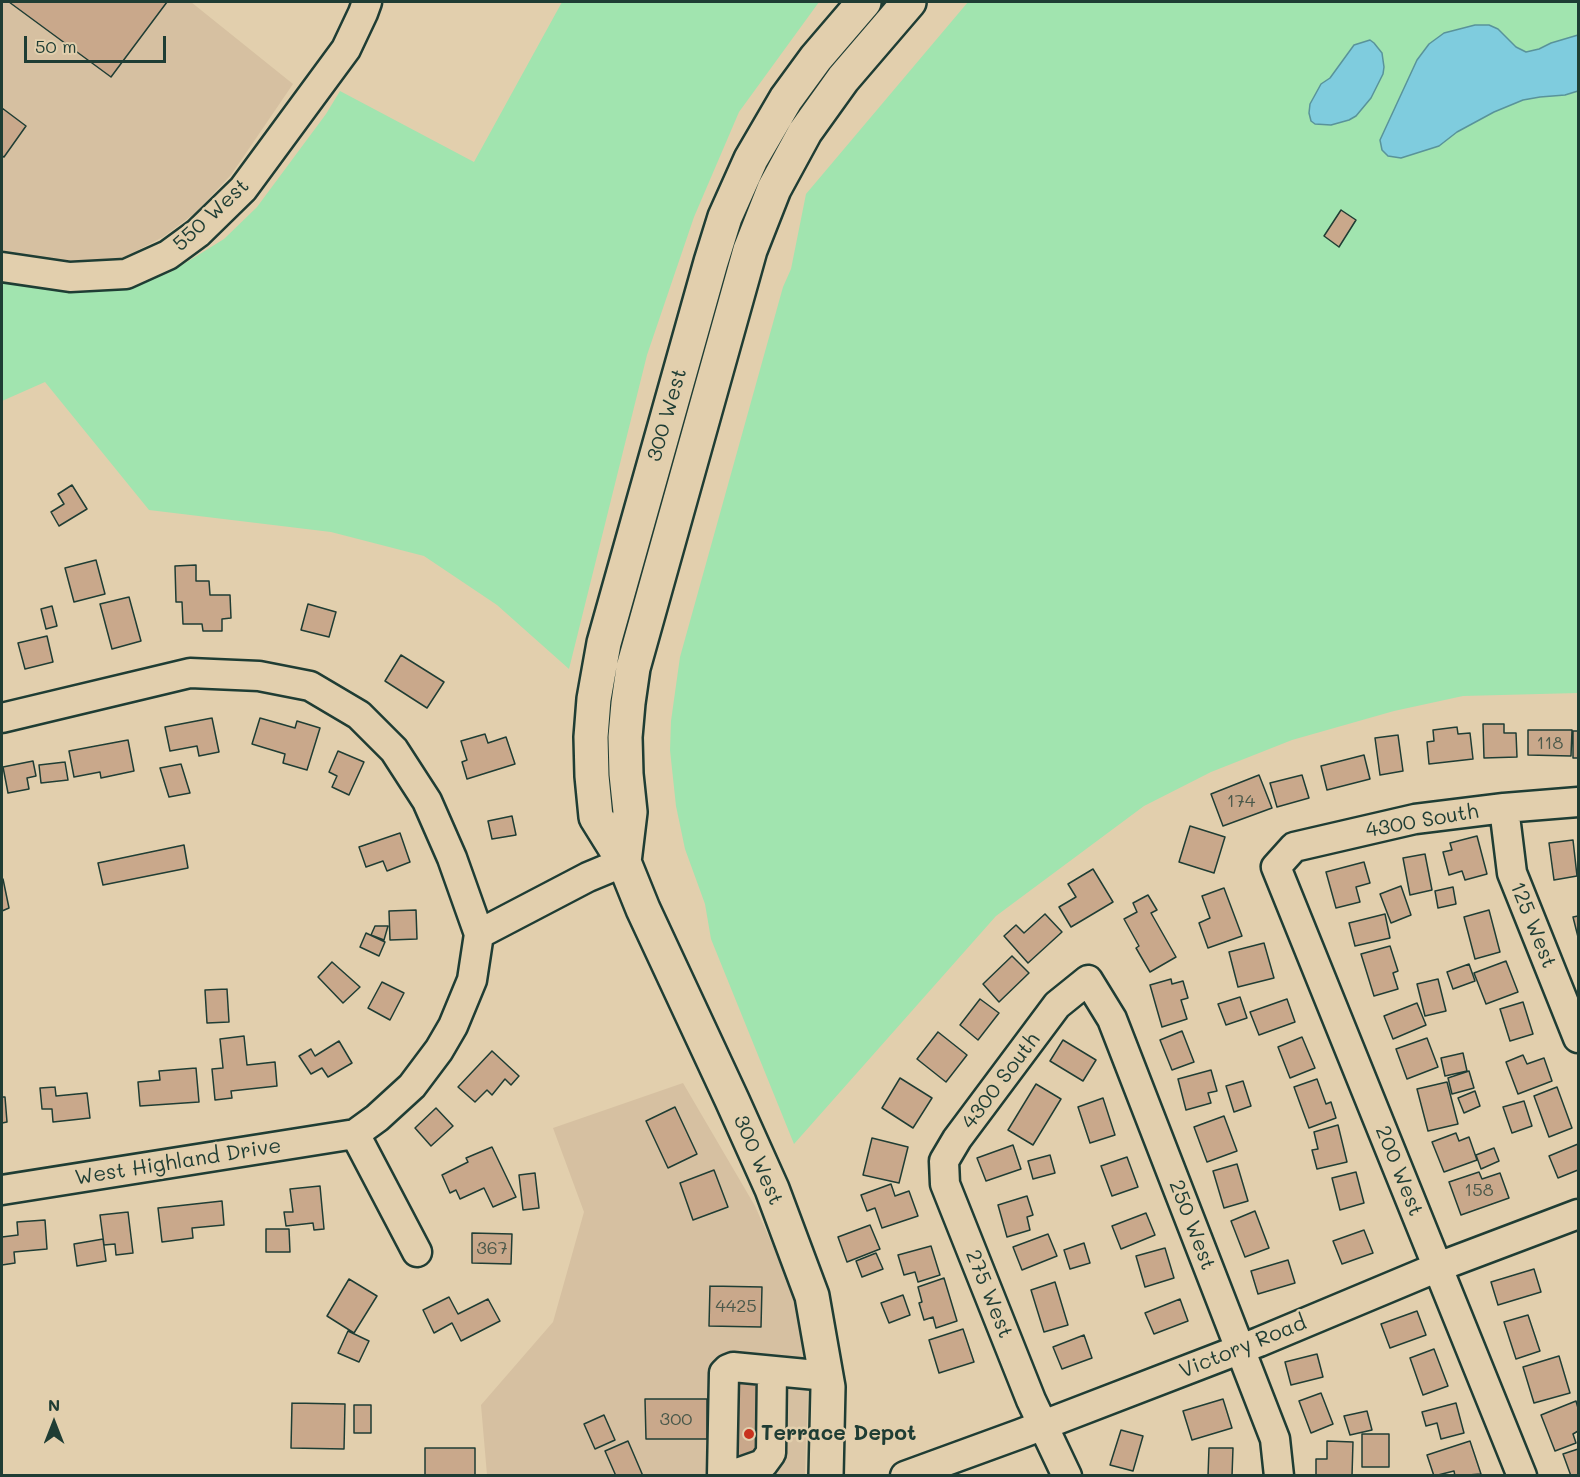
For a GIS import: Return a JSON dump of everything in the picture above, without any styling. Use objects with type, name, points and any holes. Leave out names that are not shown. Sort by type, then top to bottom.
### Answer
[{"type":"main road","name":"300 West","points":[[826,1476],[828,1376],[812,1296],[772,1189],[643,909],[624,862],[596,817],[591,736],[594,699],[609,624],[711,262],[734,196],[755,151],[786,99],[816,58],[864,2]]},
{"type":"main road","name":"300 West","points":[[624,862],[630,812],[625,737],[627,703],[633,668],[750,250],[774,189],[810,125],[843,79],[909,2]]},
{"type":"street","name":"550 West","points":[[2,267],[70,277],[126,274],[176,249],[198,233],[243,189],[345,49],[367,2]]},
{"type":"street","points":[[2,718],[190,673],[259,676],[310,686],[359,715],[394,750],[427,801],[452,858],[479,934],[624,862]]},
{"type":"street","name":"4300 South","points":[[1276,867],[1294,847],[1414,819],[1578,802]]},
{"type":"street","name":"125 West","points":[[1504,808],[1512,873],[1578,1038]]},
{"type":"street","name":"200 West","points":[[1276,867],[1522,1476]]},
{"type":"street","name":"West Highland Drive","points":[[2,1190],[355,1134],[377,1118],[412,1086],[439,1050],[453,1026],[472,980],[479,934]]},
{"type":"street","name":"4300 South","points":[[944,1161],[957,1139],[1057,1005],[1088,980]]},
{"type":"street","name":"250 West","points":[[1088,980],[1112,1019],[1275,1439],[1279,1476]]},
{"type":"street","points":[[355,1134],[417,1252]]},
{"type":"street","name":"275 West","points":[[944,1161],[945,1184],[1031,1400],[1067,1476]]},
{"type":"street","name":"Victory Road","points":[[905,1476],[1044,1425],[1239,1349],[1437,1267],[1578,1214]]},
{"type":"street","points":[[722,1476],[724,1373],[733,1366],[828,1376]]},
{"type":"street","points":[[729,1476],[763,1464],[771,1453],[772,1371]]},
{"type":"shaded area","points":[[2,2],[191,2],[293,84],[231,175],[194,214],[163,237],[119,260],[65,263],[10,252],[2,263]]},
{"type":"shaded area","points":[[683,1083],[755,1206],[796,1298],[808,1394],[805,1475],[487,1475],[481,1405],[553,1322],[584,1212],[553,1128]]},
{"type":"green space","points":[[562,2],[819,2],[739,112],[694,217],[647,355],[569,669],[497,605],[424,556],[331,532],[149,510],[45,382],[2,401],[2,273],[120,288],[169,273],[224,239],[257,207],[326,114],[340,91],[474,162]]},
{"type":"green space","points":[[968,2],[1578,2],[1578,693],[1463,696],[1394,711],[1292,740],[1211,772],[1144,806],[996,916],[794,1144],[711,939],[705,904],[685,849],[676,806],[670,750],[671,721],[680,657],[783,287],[791,269],[806,194]]},
{"type":"water","points":[[1475,25],[1489,25],[1498,29],[1516,47],[1526,52],[1578,35],[1578,91],[1565,95],[1523,100],[1494,112],[1457,132],[1439,146],[1401,158],[1388,156],[1382,150],[1380,140],[1417,60],[1429,44],[1444,33]]},
{"type":"water","points":[[1370,40],[1382,53],[1384,67],[1371,98],[1356,116],[1349,120],[1331,125],[1315,124],[1311,121],[1309,113],[1310,104],[1321,84],[1330,78],[1354,45]]},
{"type":"building","points":[[9,2],[167,2],[111,77]]},
{"type":"building","points":[[2,108],[26,126],[4,157],[2,156]]},
{"type":"building","points":[[1341,210],[1356,220],[1339,247],[1324,236]]},
{"type":"building","points":[[72,485],[87,509],[59,526],[51,512],[64,504],[58,494]]},
{"type":"building","points":[[96,560],[105,594],[74,602],[65,568]]},
{"type":"building","points":[[196,565],[196,581],[209,581],[210,595],[230,595],[231,618],[222,619],[222,631],[203,631],[202,624],[183,624],[182,602],[176,602],[175,566]]},
{"type":"building","points":[[129,597],[141,641],[112,649],[100,604]]},
{"type":"building","points":[[308,604],[336,612],[329,637],[301,630]]},
{"type":"building","points":[[52,606],[57,626],[46,629],[41,609]]},
{"type":"building","points":[[47,636],[53,662],[25,669],[18,643]]},
{"type":"building","points":[[401,655],[444,682],[427,708],[385,681]]},
{"type":"building","points":[[212,718],[219,752],[199,756],[197,746],[170,751],[165,727]]},
{"type":"building","points":[[260,718],[295,728],[297,721],[320,728],[307,770],[283,763],[285,754],[252,744]]},
{"type":"building","points":[[1483,724],[1504,724],[1504,733],[1516,733],[1517,757],[1484,758]]},
{"type":"building","points":[[1457,727],[1458,734],[1470,733],[1473,759],[1429,764],[1427,742],[1434,741],[1433,730]]},
{"type":"building","points":[[1528,730],[1572,730],[1571,756],[1528,755]]},
{"type":"building","points":[[1573,731],[1578,731],[1578,758],[1573,758]]},
{"type":"building","points":[[485,734],[488,743],[506,737],[515,764],[467,779],[462,762],[467,760],[461,741]]},
{"type":"building","points":[[1398,735],[1403,771],[1380,775],[1375,738]]},
{"type":"building","points":[[128,740],[134,771],[101,778],[100,772],[74,777],[69,751]]},
{"type":"building","points":[[338,751],[364,762],[349,795],[332,787],[337,776],[329,772]]},
{"type":"building","points":[[1364,755],[1370,779],[1327,790],[1321,766]]},
{"type":"building","points":[[33,761],[36,776],[27,778],[29,789],[8,793],[3,767]]},
{"type":"building","points":[[65,762],[68,780],[41,783],[39,765]]},
{"type":"building","points":[[181,764],[190,793],[169,797],[160,768]]},
{"type":"building","points":[[1259,775],[1272,808],[1223,826],[1211,794]]},
{"type":"building","points":[[1302,775],[1309,798],[1277,807],[1270,783]]},
{"type":"building","points":[[512,816],[516,835],[492,839],[488,821]]},
{"type":"building","points":[[1190,826],[1225,837],[1214,873],[1179,862]]},
{"type":"building","points":[[400,833],[410,862],[387,871],[383,861],[366,867],[359,847]]},
{"type":"building","points":[[1477,836],[1487,874],[1465,880],[1462,871],[1449,875],[1443,852],[1452,850],[1450,843]]},
{"type":"building","points":[[1573,840],[1577,876],[1554,880],[1549,843]]},
{"type":"building","points":[[184,845],[188,868],[103,885],[98,863]]},
{"type":"building","points":[[1425,854],[1432,890],[1410,895],[1403,858]]},
{"type":"building","points":[[1364,862],[1370,883],[1356,887],[1360,902],[1336,908],[1326,872]]},
{"type":"building","points":[[1093,869],[1113,902],[1071,927],[1059,907],[1076,897],[1068,884]]},
{"type":"building","points":[[2,879],[9,908],[2,911]]},
{"type":"building","points":[[1401,886],[1411,915],[1391,923],[1380,894]]},
{"type":"building","points":[[1453,887],[1456,904],[1438,908],[1435,891]]},
{"type":"building","points":[[1224,888],[1242,936],[1208,948],[1199,923],[1210,918],[1202,896]]},
{"type":"building","points":[[1148,895],[1157,910],[1151,913],[1176,957],[1150,972],[1136,948],[1139,946],[1124,919],[1137,912],[1133,903]]},
{"type":"building","points":[[416,910],[417,939],[390,940],[389,911]]},
{"type":"building","points":[[1489,910],[1500,952],[1475,959],[1464,917]]},
{"type":"building","points":[[1045,914],[1062,932],[1028,963],[1004,936],[1016,925],[1024,933]]},
{"type":"building","points":[[1385,914],[1390,938],[1355,946],[1349,923]]},
{"type":"building","points":[[1578,916],[1578,937],[1573,917]]},
{"type":"building","points":[[375,926],[388,926],[384,940],[371,935]]},
{"type":"building","points":[[366,933],[385,942],[379,956],[360,947]]},
{"type":"building","points":[[1264,943],[1274,978],[1238,987],[1229,952]]},
{"type":"building","points":[[1390,946],[1398,971],[1393,973],[1398,989],[1374,996],[1361,954]]},
{"type":"building","points":[[1012,956],[1029,973],[999,1002],[983,984]]},
{"type":"building","points":[[1506,961],[1518,992],[1486,1004],[1474,973]]},
{"type":"building","points":[[332,962],[360,987],[343,1003],[318,977]]},
{"type":"building","points":[[1469,964],[1475,981],[1453,989],[1447,972]]},
{"type":"building","points":[[1171,979],[1172,984],[1183,981],[1188,998],[1181,1000],[1187,1019],[1162,1027],[1150,985]]},
{"type":"building","points":[[1438,979],[1446,1011],[1425,1016],[1417,984]]},
{"type":"building","points":[[382,982],[404,993],[390,1020],[368,1008]]},
{"type":"building","points":[[227,989],[229,1022],[207,1023],[205,990]]},
{"type":"building","points":[[1240,997],[1247,1018],[1226,1025],[1218,1004]]},
{"type":"building","points":[[980,999],[999,1013],[978,1040],[960,1025]]},
{"type":"building","points":[[1287,999],[1295,1022],[1259,1035],[1250,1012]]},
{"type":"building","points":[[1523,1002],[1533,1034],[1510,1041],[1500,1009]]},
{"type":"building","points":[[1417,1003],[1426,1025],[1393,1039],[1384,1016]]},
{"type":"building","points":[[1182,1031],[1194,1062],[1172,1070],[1160,1040]]},
{"type":"building","points":[[938,1032],[967,1055],[946,1082],[917,1059]]},
{"type":"building","points":[[244,1036],[247,1065],[275,1062],[277,1086],[231,1091],[232,1098],[215,1100],[212,1069],[223,1068],[220,1039]]},
{"type":"building","points":[[1302,1037],[1315,1068],[1290,1078],[1278,1047]]},
{"type":"building","points":[[1427,1038],[1438,1067],[1407,1079],[1396,1049]]},
{"type":"building","points":[[1063,1040],[1096,1060],[1083,1081],[1050,1061]]},
{"type":"building","points":[[339,1041],[352,1063],[328,1077],[322,1068],[311,1074],[299,1056],[311,1049],[315,1056]]},
{"type":"building","points":[[492,1051],[519,1076],[511,1085],[505,1079],[492,1095],[487,1090],[475,1102],[458,1087]]},
{"type":"building","points":[[1463,1053],[1467,1071],[1445,1076],[1441,1058]]},
{"type":"building","points":[[1523,1055],[1527,1064],[1544,1058],[1552,1081],[1518,1094],[1506,1062]]},
{"type":"building","points":[[196,1068],[199,1102],[140,1106],[138,1082],[160,1080],[159,1071]]},
{"type":"building","points":[[1211,1070],[1217,1091],[1208,1093],[1211,1103],[1186,1110],[1178,1079]]},
{"type":"building","points":[[1469,1071],[1474,1088],[1452,1094],[1448,1078]]},
{"type":"building","points":[[900,1078],[932,1098],[913,1128],[882,1108]]},
{"type":"building","points":[[1317,1079],[1326,1104],[1331,1102],[1336,1118],[1309,1128],[1294,1087]]},
{"type":"building","points":[[1243,1081],[1251,1106],[1234,1112],[1226,1086]]},
{"type":"building","points":[[1447,1082],[1458,1124],[1428,1131],[1417,1089]]},
{"type":"building","points":[[1036,1084],[1061,1099],[1033,1145],[1008,1130]]},
{"type":"building","points":[[55,1087],[56,1096],[87,1093],[90,1118],[53,1122],[52,1109],[42,1109],[40,1088]]},
{"type":"building","points":[[1557,1087],[1572,1128],[1549,1137],[1534,1096]]},
{"type":"building","points":[[1475,1091],[1480,1106],[1464,1113],[1458,1098]]},
{"type":"building","points":[[2,1097],[5,1097],[7,1122],[2,1123]]},
{"type":"building","points":[[1103,1098],[1115,1135],[1090,1143],[1078,1107]]},
{"type":"building","points":[[1524,1101],[1532,1126],[1512,1133],[1503,1107]]},
{"type":"building","points":[[675,1107],[697,1154],[668,1168],[646,1121]]},
{"type":"building","points":[[436,1108],[453,1126],[431,1146],[415,1128]]},
{"type":"building","points":[[1224,1116],[1237,1151],[1207,1162],[1194,1127]]},
{"type":"building","points":[[1338,1125],[1347,1162],[1317,1169],[1312,1150],[1318,1149],[1314,1132]]},
{"type":"building","points":[[1456,1133],[1459,1141],[1469,1137],[1477,1160],[1444,1172],[1432,1142]]},
{"type":"building","points":[[872,1138],[908,1147],[899,1183],[863,1175]]},
{"type":"building","points":[[1578,1144],[1578,1170],[1558,1178],[1549,1156]]},
{"type":"building","points":[[1013,1145],[1021,1169],[986,1181],[977,1158]]},
{"type":"building","points":[[492,1147],[516,1197],[493,1207],[484,1188],[460,1199],[456,1190],[450,1193],[442,1175],[468,1162],[466,1158]]},
{"type":"building","points":[[1494,1148],[1499,1161],[1481,1169],[1476,1155]]},
{"type":"building","points":[[1050,1155],[1055,1173],[1033,1179],[1028,1161]]},
{"type":"building","points":[[1127,1157],[1138,1187],[1112,1196],[1101,1166]]},
{"type":"building","points":[[1237,1164],[1248,1201],[1224,1208],[1213,1171]]},
{"type":"building","points":[[714,1170],[728,1207],[693,1220],[680,1183]]},
{"type":"building","points":[[1356,1172],[1364,1203],[1340,1210],[1332,1178]]},
{"type":"building","points":[[1479,1172],[1482,1179],[1500,1173],[1509,1198],[1461,1215],[1449,1182]]},
{"type":"building","points":[[535,1173],[539,1208],[523,1210],[519,1175]]},
{"type":"building","points":[[891,1184],[895,1196],[909,1191],[918,1216],[882,1228],[875,1208],[867,1211],[861,1195]]},
{"type":"building","points":[[320,1186],[324,1229],[314,1230],[313,1223],[286,1226],[284,1212],[293,1212],[290,1189]]},
{"type":"building","points":[[1027,1196],[1033,1215],[1027,1217],[1030,1230],[1007,1237],[998,1205]]},
{"type":"building","points":[[222,1201],[224,1225],[192,1228],[193,1238],[162,1242],[158,1208]]},
{"type":"building","points":[[1255,1211],[1269,1248],[1245,1257],[1231,1221]]},
{"type":"building","points":[[128,1212],[133,1253],[116,1255],[115,1244],[104,1245],[100,1215]]},
{"type":"building","points":[[1146,1213],[1155,1235],[1121,1249],[1112,1226]]},
{"type":"building","points":[[45,1220],[47,1249],[14,1252],[15,1263],[2,1265],[2,1237],[18,1235],[17,1222]]},
{"type":"building","points":[[870,1225],[880,1249],[847,1262],[838,1237]]},
{"type":"building","points":[[266,1229],[289,1229],[290,1252],[266,1252]]},
{"type":"building","points":[[1364,1230],[1373,1253],[1342,1264],[1333,1241]]},
{"type":"building","points":[[472,1233],[512,1234],[511,1264],[472,1263]]},
{"type":"building","points":[[1048,1234],[1057,1256],[1022,1270],[1013,1247]]},
{"type":"building","points":[[103,1239],[106,1261],[77,1266],[74,1244]]},
{"type":"building","points":[[1084,1243],[1090,1263],[1070,1269],[1064,1250]]},
{"type":"building","points":[[931,1246],[940,1275],[918,1282],[915,1272],[904,1275],[898,1255]]},
{"type":"building","points":[[1165,1248],[1174,1278],[1145,1287],[1136,1256]]},
{"type":"building","points":[[876,1253],[883,1269],[862,1277],[856,1261]]},
{"type":"building","points":[[1288,1260],[1295,1283],[1258,1294],[1251,1271]]},
{"type":"building","points":[[1534,1269],[1541,1292],[1498,1305],[1491,1282]]},
{"type":"building","points":[[944,1278],[957,1321],[936,1328],[933,1317],[924,1320],[919,1303],[922,1302],[918,1287]]},
{"type":"building","points":[[349,1279],[377,1296],[354,1333],[327,1316]]},
{"type":"building","points":[[1055,1282],[1068,1325],[1044,1332],[1031,1290]]},
{"type":"building","points":[[710,1286],[762,1287],[761,1327],[709,1326]]},
{"type":"building","points":[[903,1295],[910,1315],[889,1323],[881,1303]]},
{"type":"building","points":[[449,1297],[458,1314],[488,1299],[500,1321],[461,1341],[452,1323],[434,1333],[423,1310]]},
{"type":"building","points":[[1180,1299],[1188,1321],[1154,1334],[1145,1313]]},
{"type":"building","points":[[1417,1311],[1426,1335],[1390,1348],[1381,1324]]},
{"type":"building","points":[[1528,1315],[1540,1351],[1516,1359],[1504,1322]]},
{"type":"building","points":[[963,1329],[974,1362],[939,1373],[929,1340]]},
{"type":"building","points":[[348,1331],[369,1341],[359,1362],[338,1353]]},
{"type":"building","points":[[1084,1335],[1092,1358],[1062,1369],[1053,1347]]},
{"type":"building","points":[[1434,1349],[1448,1386],[1423,1395],[1410,1358]]},
{"type":"building","points":[[1317,1354],[1323,1377],[1291,1385],[1285,1362]]},
{"type":"building","points":[[1559,1356],[1570,1393],[1534,1403],[1523,1367]]},
{"type":"building","points":[[736,1377],[757,1377],[758,1464],[737,1464]]},
{"type":"building","points":[[1321,1393],[1333,1424],[1311,1433],[1299,1401]]},
{"type":"building","points":[[645,1399],[707,1399],[707,1439],[646,1439]]},
{"type":"building","points":[[1223,1399],[1232,1428],[1192,1440],[1183,1411]]},
{"type":"building","points":[[1576,1401],[1578,1431],[1573,1434],[1576,1443],[1555,1451],[1541,1415]]},
{"type":"building","points":[[292,1403],[345,1404],[344,1449],[291,1448]]},
{"type":"building","points":[[1456,1403],[1464,1433],[1441,1439],[1437,1423],[1426,1426],[1422,1412]]},
{"type":"building","points":[[354,1405],[371,1405],[371,1433],[354,1433]]},
{"type":"building","points":[[1367,1411],[1372,1430],[1350,1435],[1344,1416]]},
{"type":"building","points":[[604,1415],[615,1440],[595,1449],[584,1424]]},
{"type":"building","points":[[1121,1430],[1143,1436],[1133,1471],[1110,1465]]},
{"type":"building","points":[[1362,1434],[1389,1434],[1389,1467],[1362,1467]]},
{"type":"building","points":[[628,1441],[643,1476],[616,1476],[605,1451]]},
{"type":"building","points":[[1327,1441],[1353,1442],[1352,1476],[1316,1476],[1316,1459],[1327,1459]]},
{"type":"building","points":[[1470,1441],[1481,1474],[1455,1476],[1454,1471],[1434,1476],[1427,1455]]},
{"type":"building","points":[[425,1448],[475,1448],[475,1476],[425,1476]]},
{"type":"building","points":[[1209,1448],[1233,1448],[1232,1476],[1208,1476]]},
{"type":"building","points":[[1578,1449],[1578,1476],[1571,1476],[1563,1454]]},
{"type":"place","name":"Terrace Depot","points":[[749,1434]]}]
